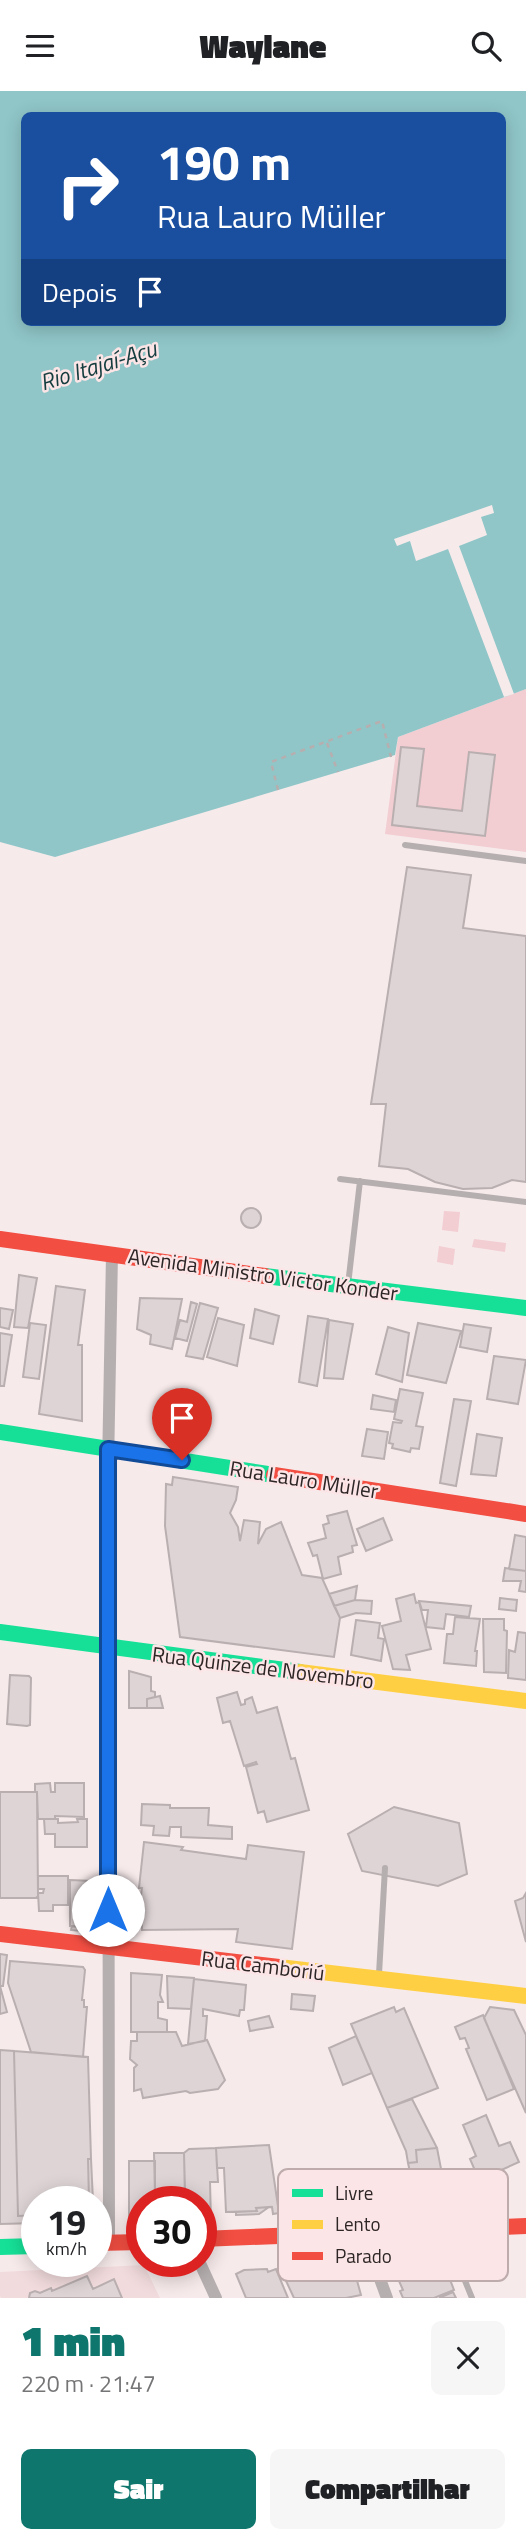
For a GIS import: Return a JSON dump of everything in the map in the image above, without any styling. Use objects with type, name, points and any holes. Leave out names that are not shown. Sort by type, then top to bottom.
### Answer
[{"type":"main road","name":"Avenida Ministro Victor Konder","points":[[0,1238],[348,1287],[526,1308]]},
{"type":"main road","name":"Rua Lauro Müller","points":[[0,1432],[526,1514]]},
{"type":"main road","name":"Rua Quinze de Novembro","points":[[0,1632],[526,1701]]},
{"type":"main road","name":"Rua Camboriú","points":[[0,1934],[526,1996]]},
{"type":"main road","points":[[508,2227],[526,2226]]},
{"type":"main road","points":[[217,2238],[278,2236]]},
{"type":"main road","points":[[0,2247],[21,2246]]},
{"type":"street","points":[[104,2186],[108,1947],[108,1449],[112,1254]]},
{"type":"street","points":[[206,2277],[216,2298]]},
{"type":"street","points":[[381,2281],[387,2298]]},
{"type":"lane","points":[[405,845],[526,860]]},
{"type":"lane","points":[[340,1179],[526,1202]]},
{"type":"lane","points":[[348,1287],[360,1181]]},
{"type":"lane","points":[[379,1979],[385,1868]]},
{"type":"lane","points":[[465,2281],[472,2298]]},
{"type":"path","points":[[278,790],[271,762],[382,722],[391,757]]},
{"type":"path","points":[[327,742],[338,772]]},
{"type":"shaded area","points":[[526,689],[526,852],[385,834],[398,737]]},
{"type":"shaded area","points":[[444,1211],[460,1212],[458,1232],[442,1230]]},
{"type":"shaded area","points":[[474,1239],[506,1243],[505,1252],[472,1247]]},
{"type":"shaded area","points":[[439,1246],[455,1249],[453,1265],[437,1262]]},
{"type":"shaded area","points":[[126,2266],[126,2277],[150,2277],[160,2298],[0,2296],[0,2272],[21,2271],[21,2277],[112,2277],[112,2267]]},
{"type":"water","name":"Rio Itajaí-Açu","points":[[0,91],[526,91],[526,689],[398,737],[395,755],[55,857],[0,842]]},
{"type":"pier","points":[[492,505],[494,513],[481,517],[487,535],[459,546],[514,694],[504,697],[448,549],[416,561],[410,541],[397,546],[394,539]]},
{"type":"building","points":[[401,747],[424,749],[417,806],[462,811],[469,752],[495,755],[485,836],[392,825]]},
{"type":"building","points":[[407,867],[471,875],[463,928],[526,936],[526,1182],[512,1180],[492,1188],[463,1189],[435,1182],[408,1169],[379,1166],[386,1104],[371,1104]]},
{"type":"building","points":[[251,1208],[258,1211],[261,1218],[258,1225],[251,1228],[244,1225],[241,1218],[244,1211]]},
{"type":"building","points":[[19,1275],[37,1278],[28,1328],[14,1327]]},
{"type":"building","points":[[56,1286],[85,1290],[78,1345],[82,1345],[82,1421],[39,1414]]},
{"type":"building","points":[[140,1298],[182,1299],[172,1349],[150,1344],[151,1335],[137,1329]]},
{"type":"building","points":[[191,1302],[197,1304],[187,1341],[175,1338],[180,1320],[187,1322]]},
{"type":"building","points":[[200,1303],[218,1308],[203,1359],[186,1356]]},
{"type":"building","points":[[0,1308],[13,1310],[9,1329],[0,1327]]},
{"type":"building","points":[[255,1309],[279,1316],[273,1344],[250,1338]]},
{"type":"building","points":[[308,1316],[328,1319],[317,1386],[299,1382]]},
{"type":"building","points":[[218,1318],[244,1325],[237,1366],[207,1357]]},
{"type":"building","points":[[329,1320],[353,1324],[343,1379],[324,1378]]},
{"type":"building","points":[[30,1323],[46,1325],[39,1379],[23,1377]]},
{"type":"building","points":[[418,1323],[461,1331],[446,1383],[407,1375]]},
{"type":"building","points":[[464,1324],[491,1328],[487,1352],[460,1347]]},
{"type":"building","points":[[388,1327],[409,1333],[402,1382],[376,1374]]},
{"type":"building","points":[[0,1333],[12,1335],[4,1386],[0,1386]]},
{"type":"building","points":[[494,1356],[526,1360],[518,1404],[487,1399]]},
{"type":"building","points":[[400,1389],[423,1393],[416,1426],[423,1427],[419,1449],[411,1448],[410,1452],[392,1448],[393,1444],[389,1443],[393,1422],[402,1421],[394,1419]]},
{"type":"building","points":[[373,1395],[396,1400],[394,1412],[371,1409]]},
{"type":"building","points":[[454,1399],[471,1401],[456,1486],[440,1483]]},
{"type":"building","points":[[367,1429],[388,1432],[384,1459],[362,1456]]},
{"type":"building","points":[[477,1434],[502,1438],[496,1476],[471,1474]]},
{"type":"building","points":[[173,1477],[238,1487],[230,1513],[238,1527],[240,1541],[244,1520],[260,1522],[258,1544],[266,1529],[281,1522],[302,1575],[322,1578],[340,1618],[334,1657],[180,1637],[165,1526],[166,1484],[172,1485]]},
{"type":"building","points":[[347,1511],[357,1545],[352,1546],[353,1552],[338,1557],[341,1574],[323,1579],[317,1555],[313,1556],[308,1543],[326,1538],[323,1525],[329,1523],[327,1516]]},
{"type":"building","points":[[383,1518],[392,1540],[366,1551],[357,1529]]},
{"type":"building","points":[[515,1535],[526,1537],[526,1571],[509,1569]]},
{"type":"building","points":[[505,1568],[526,1571],[526,1592],[519,1591],[521,1581],[503,1581]]},
{"type":"building","points":[[357,1586],[355,1600],[334,1606],[329,1594]]},
{"type":"building","points":[[414,1594],[416,1603],[419,1602],[431,1649],[406,1655],[410,1670],[393,1669],[382,1626],[401,1621],[396,1599]]},
{"type":"building","points":[[500,1598],[517,1600],[516,1611],[499,1609]]},
{"type":"building","points":[[355,1600],[372,1601],[371,1614],[356,1613],[340,1618],[334,1606]]},
{"type":"building","points":[[419,1601],[471,1606],[469,1617],[446,1614],[444,1629],[426,1627],[428,1610],[422,1610]]},
{"type":"building","points":[[455,1617],[480,1619],[475,1651],[476,1666],[444,1663],[447,1634],[453,1634]]},
{"type":"building","points":[[483,1619],[504,1619],[504,1630],[507,1631],[506,1673],[484,1672]]},
{"type":"building","points":[[356,1620],[380,1623],[378,1638],[384,1639],[381,1661],[351,1655]]},
{"type":"building","points":[[518,1632],[526,1633],[526,1680],[508,1678],[509,1650],[515,1652]]},
{"type":"building","points":[[129,1671],[151,1677],[151,1691],[155,1692],[155,1697],[147,1699],[147,1708],[129,1708]]},
{"type":"building","points":[[10,1675],[31,1678],[30,1725],[7,1724]]},
{"type":"building","points":[[237,1692],[241,1705],[252,1697],[257,1713],[277,1707],[309,1810],[267,1822],[264,1811],[258,1813],[246,1767],[257,1764],[256,1762],[244,1766],[230,1721],[223,1723],[217,1698]]},
{"type":"building","points":[[160,1696],[163,1708],[147,1708],[147,1699]]},
{"type":"building","points":[[50,1783],[51,1792],[55,1792],[55,1783],[84,1783],[84,1817],[55,1816],[55,1819],[38,1819],[35,1784]]},
{"type":"building","points":[[0,1792],[37,1792],[36,1898],[0,1898]]},
{"type":"building","points":[[142,1804],[170,1805],[170,1808],[209,1808],[208,1825],[232,1827],[232,1839],[181,1837],[181,1827],[170,1827],[169,1836],[153,1835],[154,1826],[141,1825]]},
{"type":"building","points":[[394,1807],[459,1823],[467,1874],[438,1886],[362,1871],[348,1834]]},
{"type":"building","points":[[44,1819],[58,1819],[58,1823],[87,1819],[87,1847],[55,1847],[55,1834],[45,1834]]},
{"type":"building","points":[[144,1842],[246,1859],[248,1845],[304,1852],[292,1949],[236,1942],[238,1929],[142,1930],[142,1918],[138,1918]]},
{"type":"building","points":[[38,1876],[68,1876],[68,1905],[53,1905],[53,1911],[39,1911],[38,1893],[43,1893],[44,1889],[38,1889]]},
{"type":"building","points":[[70,1880],[92,1881],[93,1926],[89,1928],[70,1926]]},
{"type":"building","points":[[526,1893],[526,1942],[515,1901],[523,1898]]},
{"type":"building","points":[[72,1926],[89,1928],[89,1932],[71,1930]]},
{"type":"building","points":[[0,1954],[7,1955],[3,1986],[0,1986]]},
{"type":"building","points":[[10,1961],[83,1967],[82,2000],[84,2007],[87,2007],[83,2057],[31,2052],[8,1983]]},
{"type":"building","points":[[131,1973],[162,1975],[160,1995],[163,2002],[158,2002],[158,2018],[167,2020],[167,2032],[131,2032]]},
{"type":"building","points":[[167,1976],[194,1978],[191,2009],[168,2008]]},
{"type":"building","points":[[194,1979],[246,1985],[244,2010],[240,2010],[239,2016],[203,2009],[203,2016],[207,2016],[205,2041],[188,2044]]},
{"type":"building","points":[[0,1986],[7,2012],[0,2014]]},
{"type":"building","points":[[292,1994],[315,1996],[313,2011],[291,2009]]},
{"type":"building","points":[[394,2007],[396,2012],[404,2008],[438,2088],[387,2108],[351,2024]]},
{"type":"building","points":[[490,2007],[514,2010],[526,2035],[526,2113],[484,2018]]},
{"type":"building","points":[[483,2015],[514,2089],[487,2100],[466,2049],[469,2048],[465,2038],[460,2039],[455,2027]]},
{"type":"building","points":[[269,2016],[273,2027],[250,2031],[248,2021]]},
{"type":"building","points":[[137,2032],[176,2032],[182,2046],[207,2040],[225,2080],[218,2089],[143,2098],[141,2089],[134,2091],[134,2068],[137,2065],[130,2059],[131,2041],[137,2041]]},
{"type":"building","points":[[356,2036],[372,2073],[343,2085],[329,2048]]},
{"type":"building","points":[[0,2050],[14,2051],[18,2216],[21,2216],[21,2223],[0,2224]]},
{"type":"building","points":[[14,2051],[88,2057],[91,2159],[88,2159],[89,2186],[21,2186],[21,2216],[18,2216]]},
{"type":"building","points":[[412,2099],[437,2148],[416,2150],[417,2162],[408,2163],[406,2151],[387,2108]]},
{"type":"building","points":[[486,2115],[499,2146],[510,2142],[519,2162],[503,2169],[474,2169],[470,2159],[476,2156],[463,2125]]},
{"type":"building","points":[[269,2145],[278,2213],[273,2214],[272,2207],[256,2208],[257,2211],[226,2212],[224,2168],[217,2168],[216,2148]]},
{"type":"building","points":[[216,2148],[218,2182],[210,2182],[210,2186],[185,2186],[184,2153],[189,2149]]},
{"type":"building","points":[[437,2148],[441,2169],[409,2169],[408,2163],[417,2162],[416,2150]]},
{"type":"building","points":[[154,2153],[184,2153],[185,2186],[155,2186]]},
{"type":"building","points":[[88,2159],[91,2159],[92,2186],[89,2186]]},
{"type":"building","points":[[129,2161],[155,2161],[155,2186],[129,2186]]},
{"type":"building","points":[[269,2207],[259,2214],[236,2215],[236,2212],[257,2211],[256,2208]]},
{"type":"building","points":[[267,2269],[268,2272],[276,2269],[278,2281],[281,2281],[288,2298],[246,2298],[236,2274],[244,2270]]},
{"type":"building","points":[[85,2277],[87,2277],[93,2289],[114,2279],[122,2298],[29,2298],[30,2293],[35,2291],[40,2293],[51,2288],[52,2291]]},
{"type":"building","points":[[286,2281],[357,2281],[361,2295],[346,2298],[294,2298]]},
{"type":"building","points":[[399,2281],[451,2281],[454,2290],[434,2298],[403,2298],[400,2291],[403,2290]]},
{"type":"building","points":[[453,2292],[456,2298],[439,2298]]},
{"type":"traffic: fast","points":[[265,1276],[526,1308]]},
{"type":"traffic: fast","points":[[0,1432],[274,1475]]},
{"type":"traffic: fast","points":[[0,1632],[300,1672]]},
{"type":"traffic: fast","points":[[0,2247],[21,2246]]},
{"type":"traffic: slow","points":[[300,1672],[526,1701]]},
{"type":"traffic: slow","points":[[279,1967],[526,1996]]},
{"type":"traffic: jam","points":[[0,1239],[265,1276]]},
{"type":"traffic: jam","points":[[274,1475],[526,1514]]},
{"type":"traffic: jam","points":[[0,1934],[279,1967]]},
{"type":"traffic: jam","points":[[508,2227],[526,2226]]},
{"type":"traffic: jam","points":[[217,2238],[278,2236]]},
{"type":"traffic: jam","points":[[112,2243],[126,2242]]},
{"type":"route","points":[[108,1910],[108,1449],[182,1460]]}]
